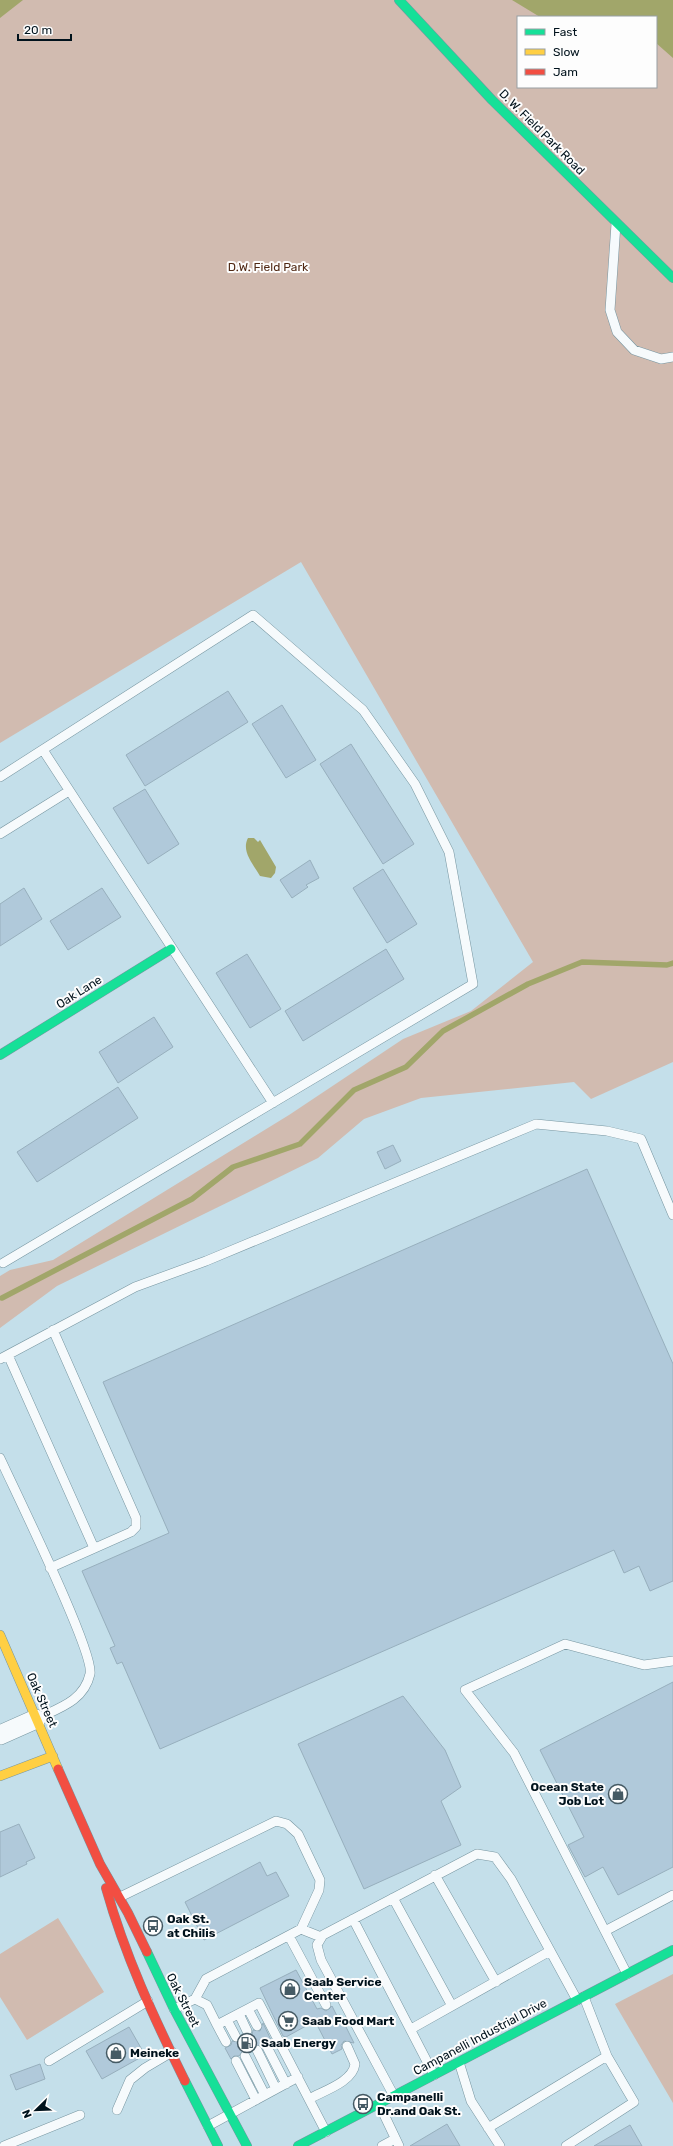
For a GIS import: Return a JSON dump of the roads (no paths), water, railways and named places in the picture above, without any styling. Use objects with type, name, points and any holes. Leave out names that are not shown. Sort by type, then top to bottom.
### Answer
[{"type":"street","name":"D. W. Field Park Road","points":[[399,0],[492,100],[673,278]]},
{"type":"street","name":"Oak Lane","points":[[0,1055],[171,948]]},
{"type":"street","name":"Oak Street","points":[[0,1635],[100,1864],[120,1897],[165,2014],[172,2052],[218,2146]]},
{"type":"street","points":[[0,1735],[36,1719]]},
{"type":"street","points":[[0,1776],[53,1756]]},
{"type":"street","name":"Oak Street","points":[[100,1864],[116,1928],[148,2001],[165,2014],[230,2114],[247,2146]]},
{"type":"street","name":"Campanelli Industrial Drive","points":[[298,2146],[673,1950]]},
{"type":"lane","points":[[616,222],[610,310],[617,332],[634,350],[661,359],[673,357]]},
{"type":"lane","points":[[0,777],[254,615],[363,710],[415,784],[449,852],[473,984],[3,1263]]},
{"type":"lane","points":[[43,750],[273,1103]]},
{"type":"lane","points":[[0,834],[69,791]]},
{"type":"lane","points":[[94,1548],[4,1357],[135,1287],[206,1261],[536,1124],[607,1131],[641,1138],[673,1215]]},
{"type":"lane","points":[[50,1568],[131,1532],[136,1527],[136,1518],[54,1330]]},
{"type":"lane","points":[[0,1458],[80,1635],[90,1673],[83,1693],[64,1706],[36,1719]]},
{"type":"lane","points":[[627,1974],[514,1753],[465,1690],[565,1644],[644,1665],[673,1661]]},
{"type":"lane","points":[[109,1902],[276,1821],[288,1824],[298,1834],[320,1880],[319,1890],[301,1929],[206,1980],[195,1999],[165,2014]]},
{"type":"lane","points":[[394,2096],[321,1960],[317,1945],[321,1937],[476,1854],[495,1857],[511,1879],[550,1951],[581,1998],[607,2056],[634,2102],[566,2146]]},
{"type":"lane","points":[[435,1875],[496,1982]]},
{"type":"lane","points":[[605,1931],[673,1895]]},
{"type":"lane","points":[[393,1898],[452,2006]]},
{"type":"lane","points":[[353,1919],[434,2075]]},
{"type":"lane","points":[[301,1929],[321,1937]]},
{"type":"lane","points":[[289,1936],[326,2005]]},
{"type":"lane","points":[[410,2029],[550,1951]]},
{"type":"lane","points":[[195,1999],[207,2005],[226,2042]]},
{"type":"lane","points":[[49,2061],[148,2001]]},
{"type":"lane","points":[[218,2025],[259,2003],[326,2132]]},
{"type":"lane","points":[[248,2009],[257,2026]]},
{"type":"lane","points":[[239,2014],[247,2031]]},
{"type":"lane","points":[[227,2020],[236,2037]]},
{"type":"lane","points":[[266,2045],[286,2084]]},
{"type":"lane","points":[[308,2099],[344,2080],[352,2074],[355,2064],[347,2046]]},
{"type":"lane","points":[[257,2050],[276,2089]]},
{"type":"lane","points":[[117,2110],[130,2080],[145,2068],[172,2052]]},
{"type":"lane","points":[[245,2056],[265,2095]]},
{"type":"lane","points":[[488,2128],[607,2056]]},
{"type":"lane","points":[[236,2060],[256,2100]]},
{"type":"lane","points":[[459,2062],[472,2101],[500,2146]]},
{"type":"lane","points":[[208,2126],[298,2077]]},
{"type":"lane","points":[[379,2104],[397,2142],[382,2146]]},
{"type":"lane","points":[[4,2146],[80,2115]]},
{"type":"waterway","points":[[2,1298],[192,1199],[233,1167],[300,1144],[354,1090],[406,1067],[443,1031],[528,984],[582,962],[667,965],[673,963]]},
{"type":"place","name":"Ocean State Job Lot","points":[[618,1794]]},
{"type":"place","name":"Oak St. at Chilis","points":[[153,1926]]},
{"type":"place","name":"Saab Service Center","points":[[290,1989]]},
{"type":"place","name":"Saab Food Mart","points":[[288,2021]]},
{"type":"place","name":"Saab Energy","points":[[247,2043]]},
{"type":"place","name":"Meineke","points":[[116,2053]]},
{"type":"place","name":"Campanelli Dr.and Oak St.","points":[[363,2104]]},
{"type":"park label","name":"D.W. Field Park","points":[[268,267]]}]
